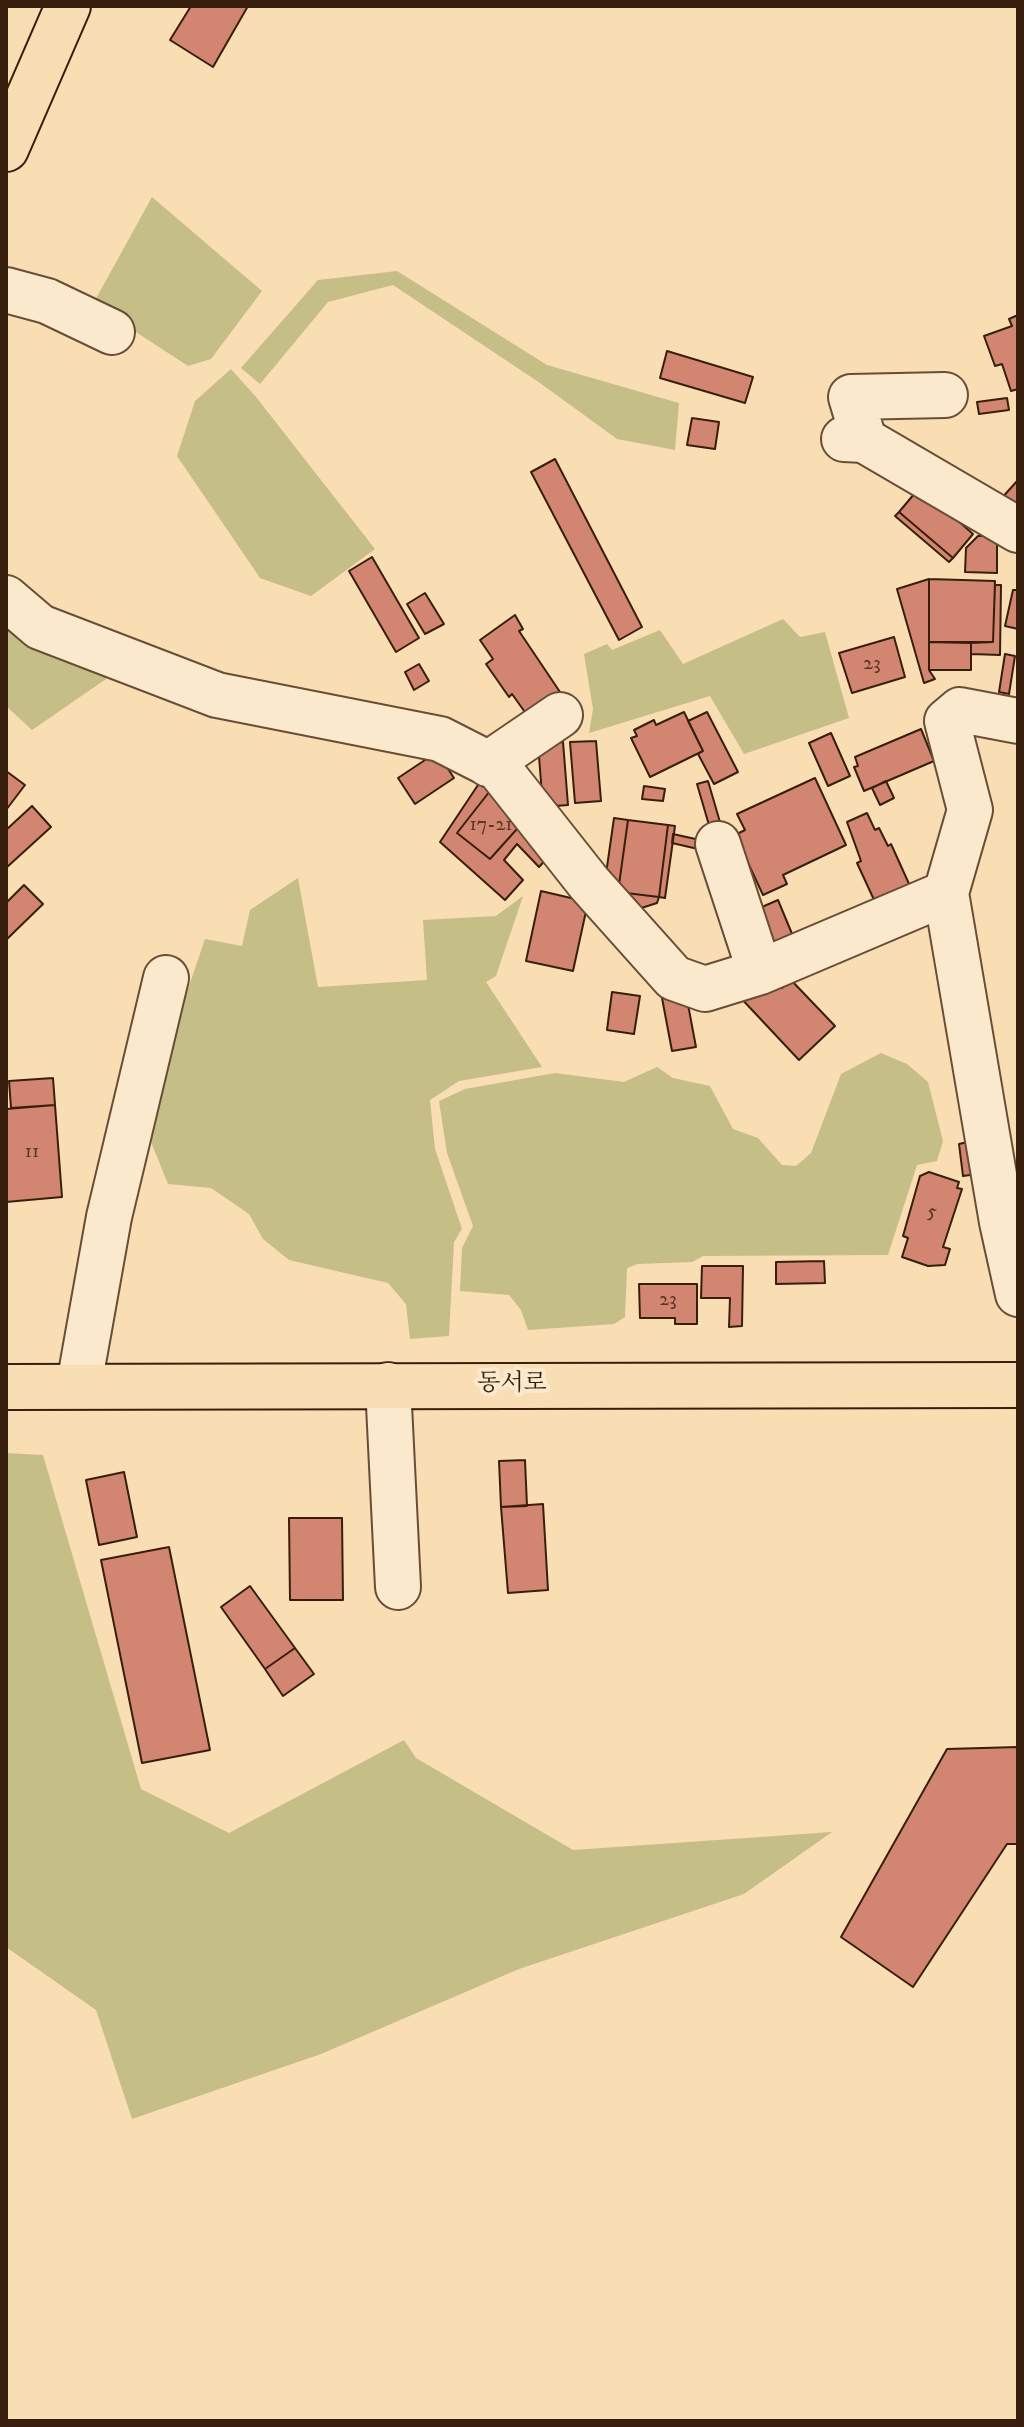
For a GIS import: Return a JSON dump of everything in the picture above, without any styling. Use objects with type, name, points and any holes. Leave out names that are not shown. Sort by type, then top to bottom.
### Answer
[{"type":"main road","points":[[6,149],[68,6]]},
{"type":"main road","name":"동서로","points":[[6,1387],[1018,1385]]},
{"type":"street","points":[[6,290],[47,301],[112,332]]},
{"type":"street","points":[[945,395],[851,397],[854,440],[1018,530]]},
{"type":"street","points":[[6,598],[40,627],[217,695],[440,739],[499,769],[589,883],[674,978],[705,989],[760,972],[946,893]]},
{"type":"street","points":[[1018,721],[960,710],[947,721],[970,810],[946,893],[1002,1222],[1018,1294]]},
{"type":"street","points":[[488,764],[560,715]]},
{"type":"street","points":[[718,844],[760,972]]},
{"type":"street","points":[[79,1385],[109,1217],[166,978]]},
{"type":"street","points":[[388,1385],[398,1587]]},
{"type":"shaded area","points":[[152,197],[262,291],[211,359],[188,366],[93,304]]},
{"type":"shaded area","points":[[397,271],[547,365],[679,403],[675,450],[617,439],[540,383],[393,285],[328,302],[260,384],[241,368],[318,280]]},
{"type":"shaded area","points":[[231,369],[375,549],[311,596],[260,578],[177,456],[195,401]]},
{"type":"shaded area","points":[[783,619],[800,637],[825,632],[849,718],[744,754],[710,696],[589,733],[593,709],[584,654],[607,644],[612,650],[660,630],[683,664]]},
{"type":"shaded area","points":[[6,623],[109,677],[32,730],[6,706]]},
{"type":"shaded area","points":[[298,878],[318,987],[427,980],[423,920],[496,916],[523,896],[496,976],[486,982],[542,1067],[459,1081],[430,1100],[435,1149],[462,1229],[454,1242],[449,1336],[410,1339],[406,1304],[388,1283],[289,1260],[263,1239],[249,1214],[211,1188],[168,1184],[143,1122],[205,939],[242,946],[250,910]]},
{"type":"shaded area","points":[[881,1053],[907,1064],[928,1082],[943,1141],[937,1161],[917,1165],[888,1255],[703,1256],[692,1262],[638,1264],[627,1268],[625,1317],[614,1324],[528,1330],[521,1310],[509,1295],[460,1291],[462,1248],[473,1226],[447,1153],[439,1101],[465,1089],[555,1073],[624,1082],[657,1067],[673,1078],[710,1086],[733,1129],[758,1138],[782,1165],[796,1166],[811,1153],[841,1074]]},
{"type":"shaded area","points":[[6,1453],[43,1455],[141,1789],[229,1833],[404,1740],[416,1758],[573,1850],[832,1832],[744,1894],[519,1969],[321,2054],[132,2119],[96,2010],[6,1947]]},
{"type":"building","points":[[191,6],[248,6],[213,67],[170,40]]},
{"type":"building","points":[[1018,315],[1018,389],[1011,391],[1002,364],[995,366],[984,336],[1012,326],[1009,319]]},
{"type":"building","points":[[667,351],[753,377],[745,403],[660,378]]},
{"type":"building","points":[[1007,398],[1009,410],[979,414],[977,402]]},
{"type":"building","points":[[692,418],[719,422],[715,449],[687,445]]},
{"type":"building","points":[[555,459],[642,627],[619,640],[531,472]]},
{"type":"building","points":[[1018,480],[1018,517],[1000,500]]},
{"type":"building","points":[[920,487],[973,534],[953,558],[899,512]]},
{"type":"building","points":[[899,512],[953,558],[949,562],[895,516]]},
{"type":"building","points":[[978,536],[997,536],[997,573],[965,572],[966,548]]},
{"type":"building","points":[[372,557],[419,638],[396,652],[349,571]]},
{"type":"building","points":[[929,579],[995,581],[993,642],[929,642]]},
{"type":"building","points":[[929,579],[929,670],[935,679],[924,683],[897,589]]},
{"type":"building","points":[[995,585],[1001,585],[1000,655],[971,654],[971,643],[993,642]]},
{"type":"building","points":[[1013,590],[1018,590],[1018,629],[1005,626]]},
{"type":"building","points":[[425,593],[444,624],[425,634],[407,604]]},
{"type":"building","points":[[515,615],[523,629],[519,631],[560,692],[527,715],[512,694],[509,697],[486,664],[493,659],[480,640]]},
{"type":"building","points":[[894,637],[905,677],[852,693],[839,653]]},
{"type":"building","points":[[929,642],[971,643],[971,670],[929,670]]},
{"type":"building","points":[[1005,654],[1015,656],[1009,694],[999,692]]},
{"type":"building","points":[[419,664],[429,681],[414,690],[405,672]]},
{"type":"building","points":[[684,712],[703,751],[650,777],[631,738],[637,736],[634,730],[654,720],[656,725]]},
{"type":"building","points":[[707,712],[738,772],[714,784],[698,754],[703,751],[688,721]]},
{"type":"building","points":[[921,729],[934,761],[864,791],[854,767],[858,766],[855,757]]},
{"type":"building","points":[[831,733],[850,776],[828,786],[809,743]]},
{"type":"building","points":[[596,741],[601,801],[575,803],[570,742]]},
{"type":"building","points":[[563,742],[568,805],[543,807],[538,744]]},
{"type":"building","points":[[437,752],[454,778],[415,804],[398,778]]},
{"type":"building","points":[[6,771],[25,785],[6,810]]},
{"type":"building","points":[[486,773],[497,782],[457,833],[490,859],[525,820],[552,853],[539,867],[517,844],[504,860],[523,880],[505,900],[440,842]]},
{"type":"building","points":[[815,778],[846,845],[783,875],[787,884],[763,895],[735,835],[745,830],[737,814]]},
{"type":"building","points":[[708,781],[722,829],[711,832],[697,784]]},
{"type":"building","points":[[886,781],[894,798],[880,805],[872,788]]},
{"type":"building","points":[[497,782],[525,820],[490,859],[457,833]]},
{"type":"building","points":[[644,786],[665,789],[663,801],[642,799]]},
{"type":"building","points":[[32,806],[51,827],[6,868],[6,830]]},
{"type":"building","points":[[867,813],[875,830],[879,828],[888,846],[891,844],[910,886],[875,902],[857,863],[861,861],[847,822]]},
{"type":"building","points":[[614,818],[628,820],[618,892],[605,881]]},
{"type":"building","points":[[628,820],[668,825],[659,897],[618,892]]},
{"type":"building","points":[[668,825],[675,826],[665,898],[659,897]]},
{"type":"building","points":[[673,834],[700,840],[698,849],[672,843]]},
{"type":"building","points":[[24,885],[43,904],[6,940],[6,903]]},
{"type":"building","points":[[541,891],[588,902],[573,971],[526,961]]},
{"type":"building","points":[[618,892],[659,897],[657,903],[632,911]]},
{"type":"building","points":[[778,900],[795,941],[772,951],[755,910]]},
{"type":"building","points":[[772,978],[782,988],[791,980],[835,1026],[799,1060],[738,995]]},
{"type":"building","points":[[612,992],[640,996],[634,1034],[607,1030]]},
{"type":"building","points":[[686,994],[696,1047],[672,1051],[662,998]]},
{"type":"building","points":[[53,1078],[55,1105],[11,1108],[9,1081]]},
{"type":"building","points":[[55,1105],[62,1197],[6,1202],[6,1109]]},
{"type":"building","points":[[972,1141],[977,1174],[963,1176],[959,1144]]},
{"type":"building","points":[[929,1172],[959,1182],[957,1188],[962,1189],[943,1247],[950,1249],[945,1265],[928,1266],[902,1257],[908,1238],[903,1236],[920,1176]]},
{"type":"building","points":[[824,1261],[825,1283],[776,1284],[776,1262]]},
{"type":"building","points":[[702,1266],[743,1266],[742,1326],[729,1327],[730,1298],[701,1298]]},
{"type":"building","points":[[639,1284],[697,1284],[697,1324],[675,1324],[675,1318],[640,1318]]},
{"type":"building","points":[[525,1460],[527,1506],[501,1507],[499,1461]]},
{"type":"building","points":[[124,1472],[137,1537],[99,1545],[86,1480]]},
{"type":"building","points":[[543,1504],[548,1590],[508,1593],[501,1507]]},
{"type":"building","points":[[289,1518],[342,1518],[343,1600],[290,1600]]},
{"type":"building","points":[[169,1547],[210,1750],[142,1763],[101,1560]]},
{"type":"building","points":[[250,1586],[295,1648],[265,1669],[221,1607]]},
{"type":"building","points":[[295,1648],[314,1674],[283,1696],[265,1669]]},
{"type":"building","points":[[1018,1747],[1018,1844],[1007,1844],[913,1987],[841,1937],[947,1749]]}]
